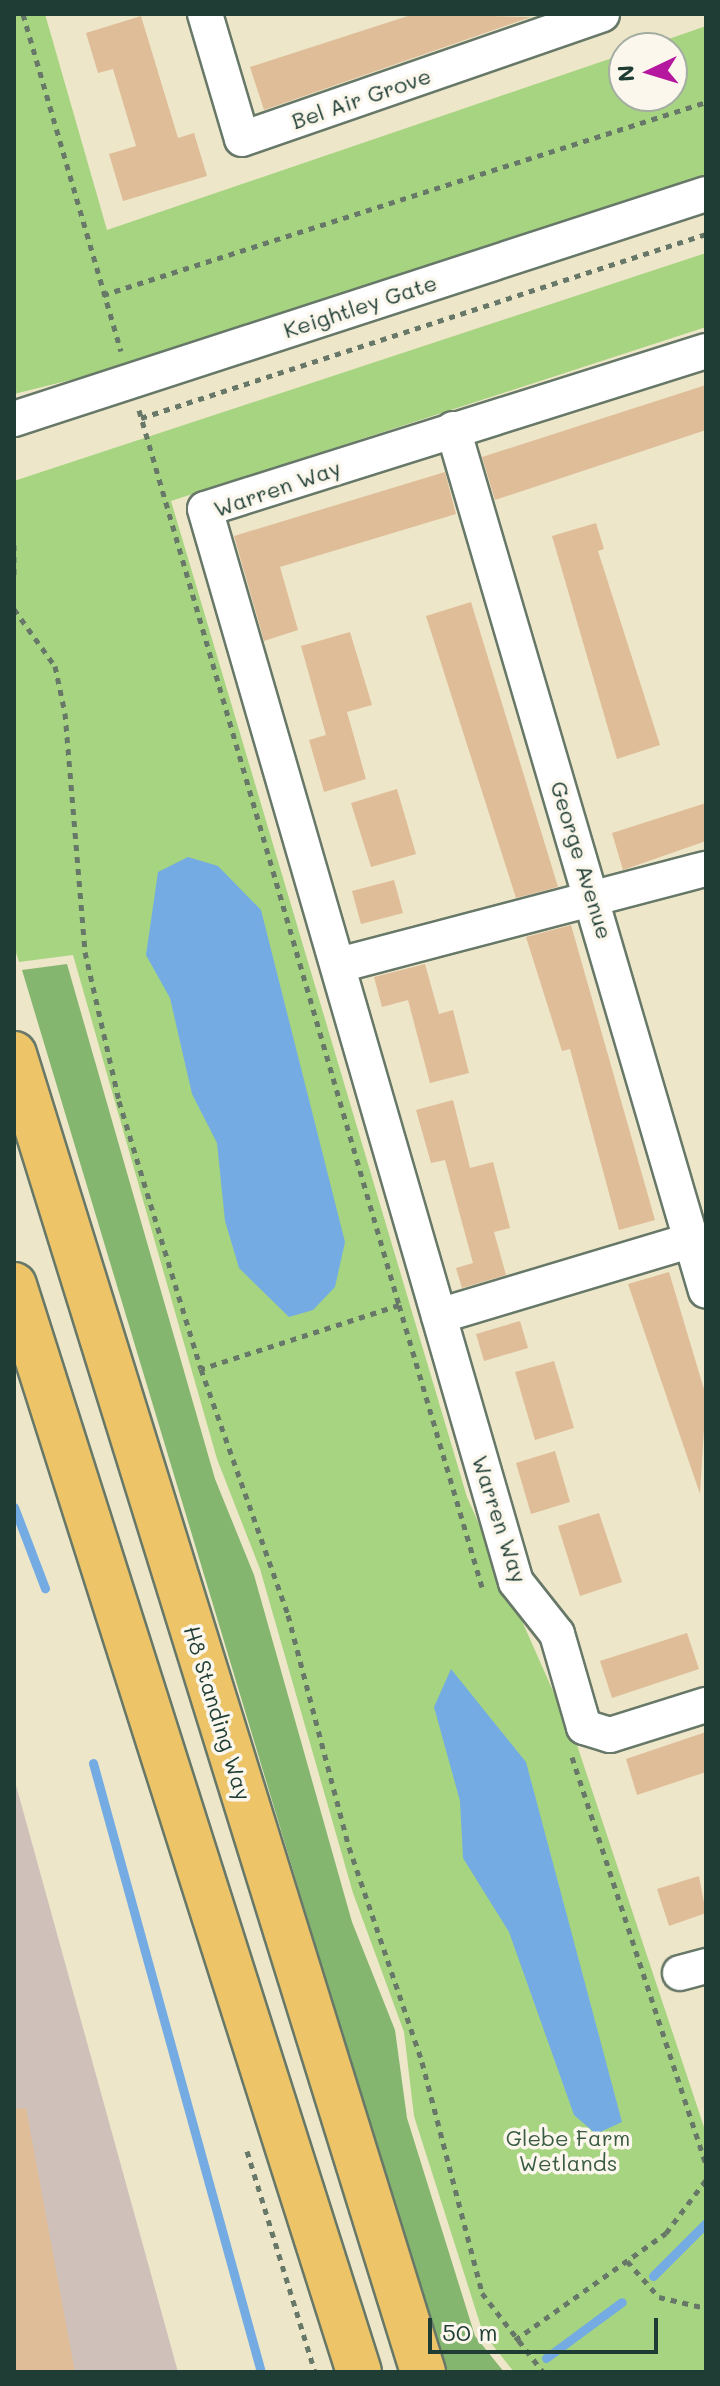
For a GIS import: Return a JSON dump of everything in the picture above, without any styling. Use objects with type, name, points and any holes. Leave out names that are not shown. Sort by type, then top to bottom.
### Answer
[{"type":"highway","name":"H8 Standing Way","points":[[14,1054],[423,2372]]},
{"type":"highway","points":[[14,1285],[359,2372]]},
{"type":"street","name":"Bel Air Grove","points":[[205,14],[242,139],[602,14]]},
{"type":"street","name":"Keightley Gate","points":[[14,419],[706,194]]},
{"type":"street","name":"Warren Way","points":[[706,351],[205,509],[516,1582],[557,1634],[584,1727],[610,1735],[706,1705]]},
{"type":"street","name":"George Avenue","points":[[453,429],[595,901],[694,1203],[692,1240],[706,1291]]},
{"type":"street","points":[[339,965],[595,901],[706,869]]},
{"type":"street","points":[[439,1316],[692,1240]]},
{"type":"path","points":[[23,14],[125,363]]},
{"type":"path","points":[[103,295],[706,102]]},
{"type":"path","points":[[141,418],[706,234]]},
{"type":"path","points":[[137,404],[399,1305],[201,1369]]},
{"type":"path","points":[[14,545],[14,578]]},
{"type":"path","points":[[14,609],[55,666],[85,952],[119,1101],[201,1369],[288,1615],[349,1847],[422,2062],[482,2293],[515,2340],[543,2372]]},
{"type":"path","points":[[515,2340],[666,2233],[706,2180]]},
{"type":"path","points":[[627,2261],[659,2297],[706,2308]]},
{"type":"shaded area","points":[[14,1778],[178,2372],[14,2372]]},
{"type":"green space","points":[[14,14],[45,14],[107,230],[608,59],[608,112],[688,112],[688,32],[706,26],[706,175],[139,363],[14,394]]},
{"type":"green space","name":"Glebe Farm Wetlands","points":[[706,253],[706,327],[171,501],[467,1497],[577,1745],[706,2133],[706,2372],[514,2372],[483,2333],[414,2116],[404,2032],[353,1893],[260,1569],[217,1459],[73,955],[19,962],[14,946],[14,481]]},
{"type":"green space","points":[[67,964],[215,1479],[254,1575],[352,1922],[395,2030],[407,2118],[475,2336],[504,2372],[444,2372],[22,970]]},
{"type":"water","points":[[188,857],[218,866],[261,910],[345,1242],[335,1287],[313,1310],[289,1317],[239,1268],[225,1221],[217,1143],[192,1094],[170,998],[146,955],[158,872]]},
{"type":"water","points":[[451,1669],[526,1762],[622,2122],[596,2134],[574,2115],[509,1932],[463,1858],[460,1801],[434,1707]]},
{"type":"building","points":[[414,14],[531,17],[264,110],[250,67]]},
{"type":"building","points":[[141,16],[178,138],[194,133],[207,176],[123,201],[109,154],[136,146],[113,69],[98,73],[86,33]]},
{"type":"building","points":[[706,385],[706,430],[495,500],[482,457]]},
{"type":"building","points":[[445,472],[456,514],[280,567],[298,630],[264,641],[234,536]]},
{"type":"building","points":[[596,523],[604,549],[598,551],[660,745],[617,759],[552,536]]},
{"type":"building","points":[[471,602],[558,887],[516,898],[426,616]]},
{"type":"building","points":[[350,632],[372,705],[347,712],[366,779],[324,792],[309,740],[326,735],[301,646]]},
{"type":"building","points":[[397,789],[416,854],[371,867],[351,803]]},
{"type":"building","points":[[706,803],[706,841],[623,870],[612,833]]},
{"type":"building","points":[[394,880],[403,913],[361,924],[352,891]]},
{"type":"building","points":[[571,925],[655,1220],[619,1230],[570,1049],[562,1051],[526,937]]},
{"type":"building","points":[[425,964],[439,1014],[453,1010],[469,1073],[430,1083],[408,1000],[382,1007],[374,977]]},
{"type":"building","points":[[453,1100],[470,1168],[493,1162],[510,1228],[494,1232],[506,1275],[462,1288],[456,1268],[473,1263],[445,1160],[431,1163],[416,1110]]},
{"type":"building","points":[[669,1272],[706,1396],[700,1494],[628,1284]]},
{"type":"building","points":[[520,1321],[528,1348],[484,1361],[476,1334]]},
{"type":"building","points":[[554,1361],[574,1428],[535,1440],[515,1372]]},
{"type":"building","points":[[555,1451],[570,1502],[531,1514],[516,1463]]},
{"type":"building","points":[[599,1513],[622,1582],[580,1596],[558,1526]]},
{"type":"building","points":[[687,1633],[699,1669],[612,1698],[600,1661]]},
{"type":"building","points":[[706,1732],[706,1772],[637,1795],[626,1759]]},
{"type":"building","points":[[699,1876],[706,1913],[669,1926],[657,1889]]},
{"type":"building","points":[[26,2108],[75,2372],[14,2372],[14,2109]]},
{"type":"waterway","points":[[14,1507],[45,1588]]},
{"type":"waterway","points":[[93,1763],[261,2372]]},
{"type":"waterway","points":[[653,2276],[706,2223]]},
{"type":"waterway","points":[[546,2358],[622,2302]]}]
